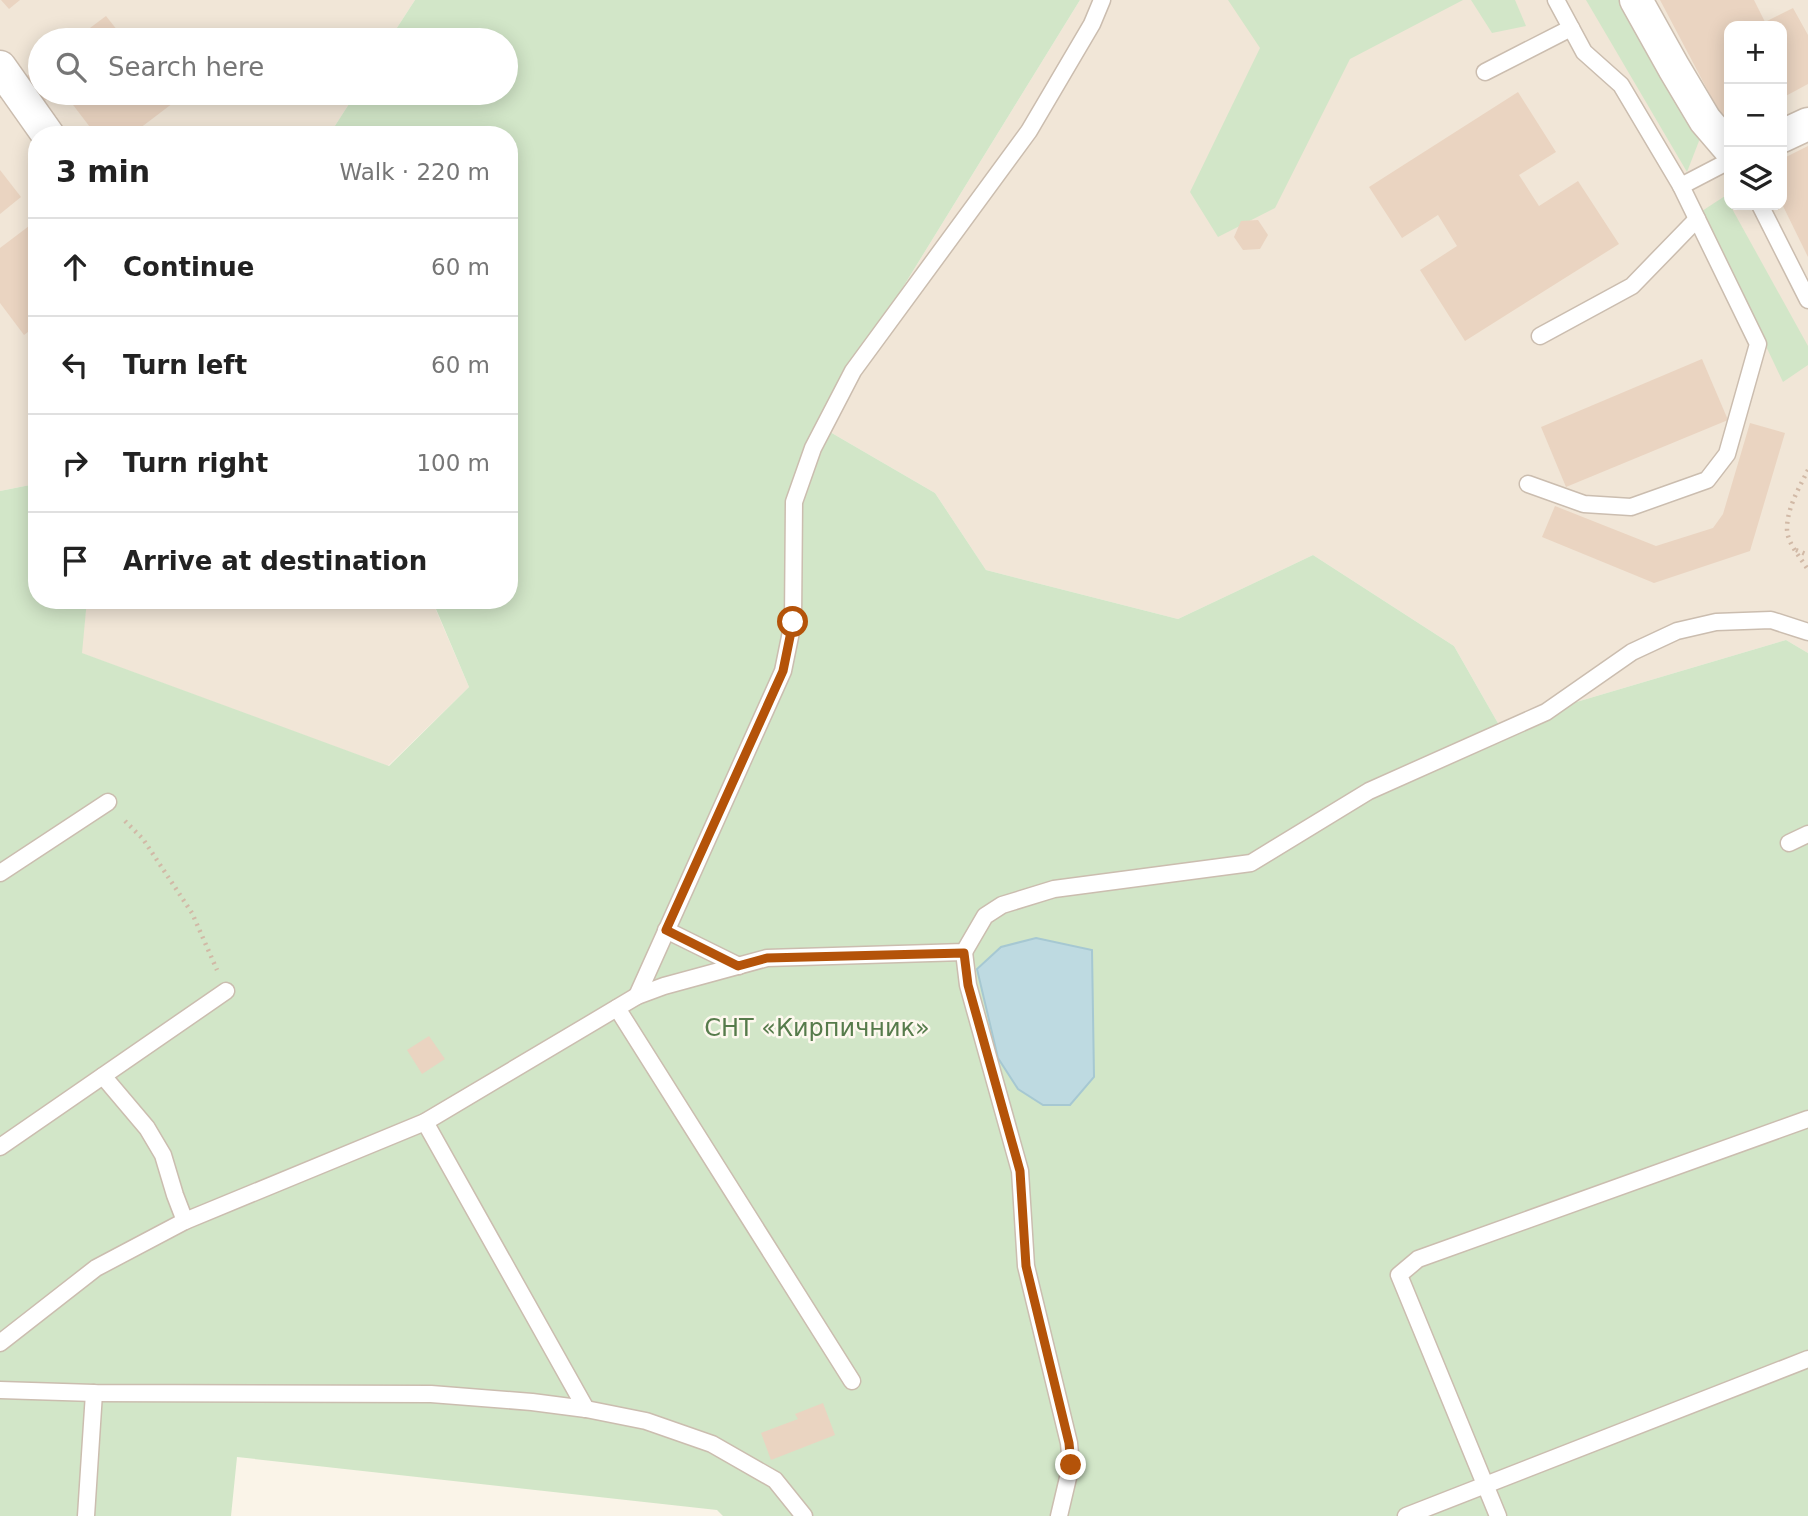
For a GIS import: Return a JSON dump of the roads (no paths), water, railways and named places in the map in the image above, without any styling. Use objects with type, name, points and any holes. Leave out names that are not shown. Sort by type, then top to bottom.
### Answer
[{"type":"street","points":[[1636,0],[1699,110],[1728,147]]},
{"type":"street","points":[[0,67],[42,126]]},
{"type":"street","points":[[1787,134],[1808,124]]},
{"type":"lane","points":[[637,996],[783,671],[793,622],[794,502],[813,448],[853,370],[1029,131],[1093,24],[1102,0]]},
{"type":"lane","points":[[1528,484],[1584,504],[1631,508],[1707,480],[1727,454],[1758,344],[1681,186],[1621,85],[1584,52],[1556,0]]},
{"type":"lane","points":[[1485,72],[1570,27]]},
{"type":"lane","points":[[1681,186],[1724,164]]},
{"type":"lane","points":[[1763,210],[1808,300]]},
{"type":"lane","points":[[1540,336],[1632,286],[1697,219]]},
{"type":"lane","points":[[1059,1516],[1071,1465],[1069,1443],[1026,1266],[1020,1171],[968,985],[964,953],[985,916],[1002,905],[1054,888],[1251,863],[1369,791],[1546,712],[1632,652],[1677,631],[1716,622],[1770,620],[1808,632]]},
{"type":"lane","points":[[0,873],[108,802]]},
{"type":"lane","points":[[1789,843],[1808,834]]},
{"type":"lane","points":[[666,930],[738,966]]},
{"type":"lane","points":[[0,1343],[96,1268],[185,1221],[425,1122],[637,996],[767,958],[964,953]]},
{"type":"lane","points":[[0,1147],[226,991]]},
{"type":"lane","points":[[617,1007],[852,1381]]},
{"type":"lane","points":[[103,1076],[147,1128],[163,1155],[174,1195],[185,1221]]},
{"type":"lane","points":[[1498,1516],[1399,1275],[1418,1259],[1808,1119]]},
{"type":"lane","points":[[425,1122],[586,1409]]},
{"type":"lane","points":[[1406,1516],[1808,1359]]},
{"type":"lane","points":[[0,1390],[431,1395],[532,1402],[586,1409],[646,1421],[712,1444],[775,1480],[804,1516]]},
{"type":"lane","points":[[86,1516],[94,1393]]},
{"type":"water","points":[[1036,938],[1092,950],[1094,1077],[1070,1105],[1043,1105],[1018,1089],[998,1058],[977,969],[1001,947]]},
{"type":"park label","name":"СНТ «Кирпичник»","points":[[817,1028]]}]
